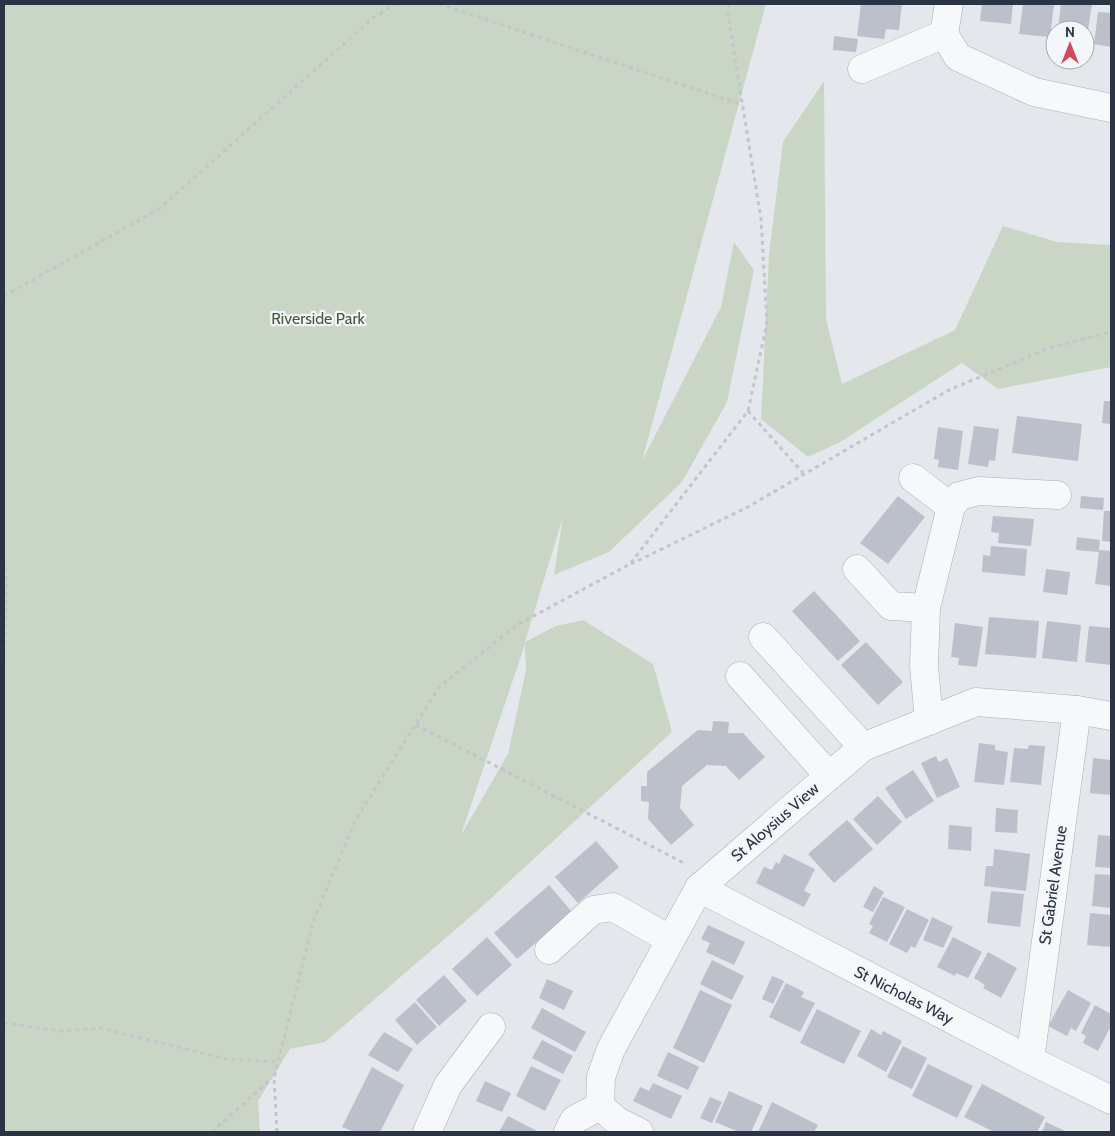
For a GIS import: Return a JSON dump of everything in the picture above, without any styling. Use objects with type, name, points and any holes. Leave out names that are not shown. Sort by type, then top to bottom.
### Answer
[{"type":"street","points":[[949,4],[944,34],[958,57],[1034,92],[1111,108]]},
{"type":"street","points":[[862,69],[944,34]]},
{"type":"street","points":[[912,478],[951,507]]},
{"type":"street","points":[[929,721],[924,666],[926,608],[951,507],[959,496],[979,491],[1057,495]]},
{"type":"street","points":[[857,569],[891,606],[926,608]]},
{"type":"street","points":[[763,637],[863,746]]},
{"type":"street","points":[[740,676],[829,776]]},
{"type":"street","name":"St Aloysius View","points":[[600,1106],[601,1076],[611,1049],[669,939],[705,882],[863,746],[976,702],[1077,710],[1111,716]]},
{"type":"street","name":"St Gabriel Avenue","points":[[1030,1060],[1077,710]]},
{"type":"street","name":"St Nicholas Way","points":[[705,882],[1030,1060],[1111,1100]]},
{"type":"street","points":[[549,950],[593,910],[613,908],[635,918],[669,939]]},
{"type":"street","points":[[427,1132],[448,1085],[490,1027]]},
{"type":"street","points":[[571,1126],[600,1106],[617,1121],[639,1132]]},
{"type":"path","points":[[4,296],[158,209],[373,18],[395,4]]},
{"type":"path","points":[[439,4],[743,105]]},
{"type":"path","points":[[630,564],[748,411],[767,323],[761,219],[728,15],[729,4]]},
{"type":"path","points":[[276,1132],[274,1078],[314,919],[355,821],[439,688],[517,625],[630,564],[746,508],[803,473],[949,390],[1049,348],[1111,332]]},
{"type":"path","points":[[748,411],[803,473]]},
{"type":"path","points":[[4,560],[7,581],[4,663]]},
{"type":"path","points":[[416,725],[705,882]]},
{"type":"path","points":[[4,1023],[60,1031],[101,1028],[226,1059],[278,1062]]},
{"type":"path","points":[[212,1132],[272,1078]]},
{"type":"green space","name":"Riverside Park","points":[[4,4],[766,4],[642,461],[721,307],[734,242],[754,270],[727,402],[682,482],[609,552],[554,575],[563,517],[525,642],[556,626],[583,620],[653,664],[672,732],[477,911],[325,1042],[290,1049],[258,1101],[260,1132],[4,1132]],"holes":[[[525,644],[526,670],[508,754],[461,835]]]},
{"type":"green space","points":[[824,81],[826,319],[842,384],[955,330],[1003,226],[1057,242],[1111,245],[1111,367],[998,389],[962,363],[840,442],[808,457],[761,419],[769,254],[783,142]]},
{"type":"building","points":[[861,4],[902,4],[899,30],[886,29],[884,39],[857,36]]},
{"type":"building","points":[[982,4],[1013,4],[1011,24],[980,21]]},
{"type":"building","points":[[1023,4],[1054,5],[1052,20],[1045,20],[1045,37],[1019,34]]},
{"type":"building","points":[[1061,4],[1092,4],[1089,20],[1059,20]]},
{"type":"building","points":[[1098,12],[1111,13],[1111,47],[1095,44]]},
{"type":"building","points":[[834,36],[858,39],[856,52],[833,50]]},
{"type":"building","points":[[1104,401],[1111,401],[1111,424],[1102,423]]},
{"type":"building","points":[[1017,416],[1082,424],[1078,461],[1012,453]]},
{"type":"building","points":[[974,426],[999,429],[995,461],[989,460],[988,467],[968,464]]},
{"type":"building","points":[[938,427],[963,431],[958,470],[938,467],[939,460],[934,459]]},
{"type":"building","points":[[898,496],[925,517],[888,564],[860,543]]},
{"type":"building","points":[[1081,496],[1104,498],[1103,510],[1080,508]]},
{"type":"building","points":[[1104,511],[1111,511],[1111,542],[1102,541]]},
{"type":"building","points":[[993,516],[1034,519],[1031,546],[998,543],[999,533],[991,532]]},
{"type":"building","points":[[1077,537],[1100,540],[1099,550],[1111,551],[1111,586],[1095,584],[1099,552],[1076,550]]},
{"type":"building","points":[[991,546],[1027,549],[1025,576],[982,572],[983,555],[990,556]]},
{"type":"building","points":[[1046,569],[1070,572],[1067,595],[1043,592]]},
{"type":"building","points":[[814,591],[860,641],[838,661],[792,611]]},
{"type":"building","points":[[989,617],[1039,621],[1036,658],[985,654]]},
{"type":"building","points":[[1047,621],[1081,625],[1077,662],[1042,658]]},
{"type":"building","points":[[955,623],[983,627],[977,667],[958,665],[959,658],[951,657]]},
{"type":"building","points":[[1089,626],[1111,628],[1111,665],[1085,662]]},
{"type":"building","points":[[866,642],[903,682],[878,705],[841,665]]},
{"type":"building","points":[[713,721],[729,722],[728,733],[743,733],[765,757],[739,780],[726,766],[707,765],[682,786],[680,808],[694,825],[671,845],[648,819],[649,802],[641,801],[641,786],[647,786],[647,772],[698,730],[712,731]]},
{"type":"building","points":[[979,743],[995,745],[995,750],[1008,752],[1004,785],[974,782]]},
{"type":"building","points":[[1029,745],[1045,746],[1041,785],[1010,782],[1014,748],[1028,749]]},
{"type":"building","points":[[936,756],[939,762],[947,758],[960,787],[937,798],[921,763]]},
{"type":"building","points":[[1093,758],[1111,760],[1111,795],[1090,793]]},
{"type":"building","points":[[913,770],[934,801],[906,819],[885,788]]},
{"type":"building","points":[[878,796],[902,822],[877,845],[853,819]]},
{"type":"building","points":[[996,808],[1018,810],[1017,833],[995,832]]},
{"type":"building","points":[[847,820],[873,849],[834,883],[808,854]]},
{"type":"building","points":[[949,825],[972,827],[971,851],[948,849]]},
{"type":"building","points":[[1098,835],[1111,836],[1111,868],[1095,867]]},
{"type":"building","points":[[596,841],[619,867],[578,903],[555,877]]},
{"type":"building","points":[[994,849],[1030,854],[1026,891],[984,886],[986,866],[993,866]]},
{"type":"building","points":[[784,854],[815,869],[804,891],[811,894],[804,907],[756,883],[764,867],[772,870],[776,862],[779,864]]},
{"type":"building","points":[[1095,874],[1111,875],[1111,908],[1092,906]]},
{"type":"building","points":[[549,885],[572,912],[517,959],[494,933]]},
{"type":"building","points":[[874,886],[884,892],[873,912],[863,907]]},
{"type":"building","points":[[991,891],[1024,894],[1020,927],[987,923]]},
{"type":"building","points":[[883,897],[905,907],[887,942],[869,933],[873,926],[869,924]]},
{"type":"building","points":[[907,909],[929,920],[915,948],[911,946],[907,953],[889,944]]},
{"type":"building","points":[[1090,913],[1111,915],[1111,947],[1087,945]]},
{"type":"building","points":[[932,917],[953,927],[943,948],[923,940]]},
{"type":"building","points":[[708,925],[745,942],[734,965],[706,952],[710,943],[701,939]]},
{"type":"building","points":[[487,937],[512,965],[477,996],[452,969]]},
{"type":"building","points":[[953,937],[982,952],[968,978],[956,973],[955,976],[937,967]]},
{"type":"building","points":[[988,952],[1017,968],[1001,998],[983,988],[985,985],[974,978]]},
{"type":"building","points":[[712,960],[744,976],[732,1000],[700,984]]},
{"type":"building","points":[[444,975],[467,1001],[439,1026],[416,1000]]},
{"type":"building","points":[[772,976],[784,981],[773,1004],[762,999]]},
{"type":"building","points":[[547,979],[573,991],[564,1010],[539,998]]},
{"type":"building","points":[[786,983],[804,992],[801,997],[815,1003],[800,1032],[769,1017]]},
{"type":"building","points":[[700,990],[732,1005],[704,1063],[673,1048]]},
{"type":"building","points":[[1068,990],[1091,1003],[1076,1031],[1071,1028],[1067,1036],[1048,1026]]},
{"type":"building","points":[[415,1002],[437,1027],[417,1045],[395,1020]]},
{"type":"building","points":[[1095,1005],[1111,1014],[1111,1026],[1098,1051],[1083,1043],[1086,1036],[1081,1033]]},
{"type":"building","points":[[542,1008],[586,1032],[575,1052],[531,1028]]},
{"type":"building","points":[[817,1009],[861,1031],[844,1064],[800,1043]]},
{"type":"building","points":[[871,1029],[881,1035],[883,1031],[902,1041],[886,1072],[857,1056]]},
{"type":"building","points":[[384,1032],[413,1049],[398,1072],[368,1055]]},
{"type":"building","points":[[542,1040],[573,1056],[563,1074],[532,1058]]},
{"type":"building","points":[[903,1046],[927,1058],[912,1089],[887,1077]]},
{"type":"building","points":[[668,1052],[699,1067],[688,1090],[657,1076]]},
{"type":"building","points":[[928,1064],[973,1086],[957,1118],[912,1096]]},
{"type":"building","points":[[531,1066],[561,1080],[545,1111],[516,1096]]},
{"type":"building","points":[[372,1067],[404,1085],[380,1132],[355,1132],[342,1127]]},
{"type":"building","points":[[485,1081],[511,1093],[502,1112],[476,1101]]},
{"type":"building","points":[[653,1083],[682,1096],[671,1119],[633,1101],[640,1087],[649,1091]]},
{"type":"building","points":[[982,1084],[1045,1117],[1037,1132],[994,1132],[964,1117]]},
{"type":"building","points":[[729,1091],[763,1106],[751,1132],[739,1132],[715,1122]]},
{"type":"building","points":[[710,1097],[722,1102],[712,1123],[700,1118]]},
{"type":"building","points":[[772,1102],[818,1125],[814,1132],[758,1132]]},
{"type":"building","points":[[508,1116],[537,1131],[499,1132]]},
{"type":"building","points":[[1046,1122],[1067,1132],[1042,1132]]}]
